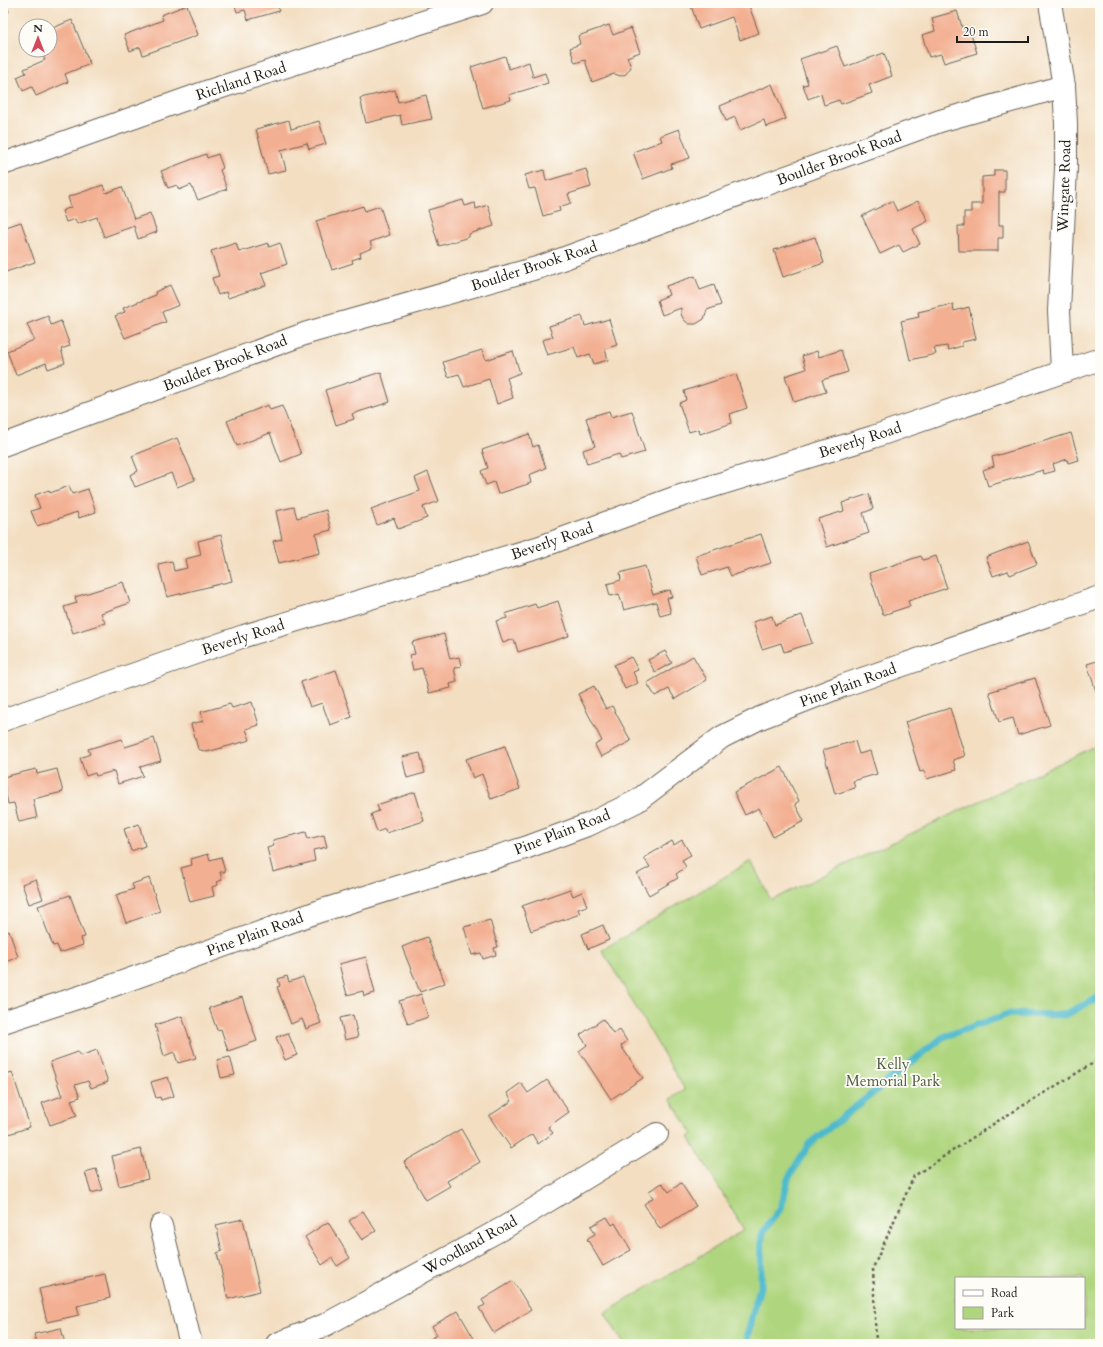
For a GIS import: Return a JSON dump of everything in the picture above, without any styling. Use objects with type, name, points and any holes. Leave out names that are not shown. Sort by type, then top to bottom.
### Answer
[{"type":"street","name":"Richland Road","points":[[3,164],[206,92],[482,3]]},
{"type":"street","name":"Wingate Road","points":[[1050,3],[1064,86],[1066,168],[1059,311],[1062,370]]},
{"type":"street","name":"Boulder Brook Road","points":[[3,444],[307,333],[540,267],[940,121],[1064,86]]},
{"type":"street","name":"Beverly Road","points":[[3,720],[244,636],[540,547],[674,498],[873,437],[1100,358]]},
{"type":"street","name":"Pine Plain Road","points":[[3,1022],[89,994],[320,911],[525,848],[590,824],[637,801],[722,738],[760,718],[842,686],[1100,597]]},
{"type":"street","name":"Woodland Road","points":[[277,1344],[325,1325],[505,1227],[657,1134]]},
{"type":"street","points":[[161,1226],[191,1344]]},
{"type":"path","points":[[876,1344],[873,1268],[914,1176],[1000,1119],[1100,1059]]},
{"type":"green space","name":"Kelly Memorial Park","points":[[1100,744],[1100,1344],[624,1344],[605,1313],[744,1230],[689,1137],[693,1134],[670,1099],[685,1090],[602,950],[751,861],[771,900]]},
{"type":"building","points":[[3,3],[6,3],[9,12],[3,14]]},
{"type":"building","points":[[234,3],[281,3],[277,5],[279,11],[248,20],[245,10],[237,12]]},
{"type":"building","points":[[690,3],[748,3],[759,33],[740,40],[732,17],[699,29]]},
{"type":"building","points":[[187,5],[198,35],[143,55],[140,47],[130,51],[124,35],[163,20],[161,15]]},
{"type":"building","points":[[957,11],[963,30],[969,28],[977,53],[944,63],[941,54],[929,57],[922,35],[935,31],[932,18]]},
{"type":"building","points":[[72,20],[90,64],[65,74],[68,82],[36,96],[32,87],[23,91],[17,77],[26,73],[24,69],[45,60],[44,58],[58,58],[58,26]]},
{"type":"building","points":[[609,25],[613,35],[631,28],[640,52],[627,57],[631,67],[626,74],[621,76],[614,74],[592,82],[585,60],[575,63],[570,48],[580,44],[578,36]]},
{"type":"building","points":[[837,46],[845,67],[884,53],[892,76],[869,85],[872,93],[841,104],[839,100],[824,105],[821,94],[808,99],[803,85],[808,84],[800,59]]},
{"type":"building","points":[[505,56],[509,69],[529,62],[533,77],[545,73],[548,83],[509,95],[511,100],[483,108],[471,67]]},
{"type":"building","points":[[772,84],[786,119],[766,127],[764,120],[740,130],[735,117],[726,121],[720,106]]},
{"type":"building","points":[[395,90],[398,102],[426,95],[432,119],[402,125],[400,115],[366,123],[360,98]]},
{"type":"building","points":[[289,120],[291,129],[319,121],[326,144],[309,149],[307,143],[281,150],[286,170],[268,174],[256,129]]},
{"type":"building","points":[[679,129],[690,158],[671,164],[672,168],[643,179],[633,152],[662,141],[660,136]]},
{"type":"building","points":[[206,154],[207,158],[218,154],[223,168],[220,170],[227,189],[198,200],[191,185],[179,190],[177,185],[168,188],[161,171]]},
{"type":"building","points":[[586,169],[591,187],[568,194],[571,203],[559,207],[560,211],[543,216],[535,188],[529,189],[525,175],[544,170],[546,181]]},
{"type":"building","points":[[994,170],[1005,170],[1005,192],[999,192],[999,225],[1003,225],[1003,238],[998,238],[998,251],[959,251],[958,226],[964,226],[964,212],[971,212],[971,204],[982,204],[982,177],[994,176]]},
{"type":"building","points":[[103,185],[106,193],[122,187],[134,219],[150,213],[157,232],[138,239],[134,226],[104,237],[97,217],[77,224],[75,219],[66,222],[62,211],[71,207],[68,197]]},
{"type":"building","points":[[463,200],[465,206],[475,203],[476,209],[488,205],[494,226],[469,234],[469,237],[439,246],[428,210]]},
{"type":"building","points":[[892,201],[897,211],[918,201],[928,221],[913,229],[920,244],[903,252],[899,245],[880,254],[862,216]]},
{"type":"building","points":[[363,206],[365,211],[380,206],[389,235],[370,242],[372,248],[360,253],[361,257],[352,260],[353,263],[332,270],[316,221]]},
{"type":"building","points":[[21,222],[35,262],[3,273],[3,228]]},
{"type":"building","points":[[815,237],[824,263],[783,277],[774,250]]},
{"type":"building","points":[[236,243],[239,252],[268,243],[269,247],[280,243],[287,264],[261,273],[266,285],[228,298],[226,292],[218,295],[212,278],[219,276],[211,251]]},
{"type":"building","points":[[695,276],[700,290],[714,285],[721,305],[707,310],[704,319],[696,324],[689,324],[684,320],[681,314],[681,308],[662,315],[657,300],[669,295],[666,286]]},
{"type":"building","points":[[170,285],[179,305],[162,312],[166,322],[125,338],[115,316],[125,312],[123,308],[156,295],[155,292]]},
{"type":"building","points":[[953,304],[954,311],[969,307],[976,339],[962,342],[962,346],[948,350],[947,346],[934,348],[936,354],[910,360],[901,321],[919,317],[918,312]]},
{"type":"building","points":[[48,316],[51,325],[61,321],[70,346],[61,349],[65,363],[48,369],[46,363],[16,375],[7,351],[34,340],[27,324]]},
{"type":"building","points":[[582,316],[585,326],[609,319],[617,345],[605,349],[608,360],[594,364],[590,354],[578,358],[574,347],[547,355],[542,340],[553,337],[549,326]]},
{"type":"building","points":[[482,350],[486,360],[513,351],[520,373],[507,378],[513,398],[497,404],[489,379],[464,387],[459,374],[448,377],[443,362]]},
{"type":"building","points":[[841,350],[848,372],[822,380],[826,392],[794,402],[785,376],[806,369],[802,356],[817,351],[819,357]]},
{"type":"building","points":[[381,372],[390,402],[352,414],[354,419],[336,425],[325,390]]},
{"type":"building","points":[[736,374],[747,408],[730,414],[732,423],[700,434],[699,429],[689,432],[679,403],[686,400],[684,391]]},
{"type":"building","points":[[268,405],[270,410],[282,406],[301,454],[281,462],[270,433],[237,446],[227,421]]},
{"type":"building","points":[[609,411],[611,417],[632,411],[645,452],[621,459],[619,454],[587,464],[583,450],[595,446],[586,418]]},
{"type":"building","points":[[1071,433],[1079,460],[1068,463],[1067,459],[1053,464],[1055,471],[1044,474],[1043,470],[988,486],[983,470],[994,466],[992,457]]},
{"type":"building","points":[[529,434],[533,447],[538,445],[546,468],[529,475],[531,483],[498,494],[494,482],[486,485],[481,471],[488,468],[482,450]]},
{"type":"building","points":[[177,438],[195,480],[177,487],[171,473],[135,487],[130,475],[138,471],[132,456]]},
{"type":"building","points":[[428,472],[439,501],[423,507],[427,518],[398,529],[394,518],[377,525],[371,509],[420,491],[415,478]]},
{"type":"building","points":[[69,486],[72,494],[88,489],[96,512],[79,518],[77,512],[37,526],[31,511],[40,508],[35,495],[49,490],[50,493]]},
{"type":"building","points":[[869,494],[873,509],[863,513],[869,533],[827,547],[818,519],[844,511],[842,503]]},
{"type":"building","points":[[294,507],[297,518],[326,510],[331,530],[316,534],[320,553],[279,563],[273,541],[282,539],[276,511]]},
{"type":"building","points":[[761,534],[771,563],[731,576],[727,567],[702,575],[696,556]]},
{"type":"building","points":[[221,535],[232,581],[167,597],[158,564],[172,561],[174,571],[187,568],[185,559],[201,555],[198,541]]},
{"type":"building","points":[[1028,541],[1037,564],[1010,575],[1008,571],[993,576],[986,557]]},
{"type":"building","points":[[921,556],[923,560],[936,556],[947,588],[908,601],[910,606],[883,615],[869,573]]},
{"type":"building","points":[[645,566],[653,595],[670,590],[672,597],[667,598],[671,613],[660,616],[656,602],[624,610],[619,594],[610,596],[607,584],[621,580],[620,573]]},
{"type":"building","points":[[123,582],[130,603],[101,613],[105,623],[73,633],[64,607],[77,603],[75,597]]},
{"type":"building","points":[[558,601],[569,636],[518,652],[514,639],[503,643],[496,621],[507,618],[505,614],[535,604],[537,608]]},
{"type":"building","points":[[802,615],[812,643],[784,652],[781,643],[762,649],[753,622],[772,616],[775,625]]},
{"type":"building","points":[[444,634],[450,659],[459,657],[461,666],[454,668],[457,682],[450,684],[451,688],[429,693],[422,668],[413,670],[409,655],[415,654],[412,642]]},
{"type":"building","points":[[665,651],[672,663],[655,672],[648,660]]},
{"type":"building","points":[[693,656],[707,680],[675,699],[669,689],[655,696],[647,683]]},
{"type":"building","points":[[631,657],[638,670],[633,672],[638,683],[625,689],[614,665]]},
{"type":"building","points":[[1100,660],[1100,703],[1087,664]]},
{"type":"building","points":[[336,670],[352,717],[330,725],[322,703],[310,707],[301,682]]},
{"type":"building","points":[[1035,678],[1050,725],[1018,735],[1013,718],[999,722],[989,692]]},
{"type":"building","points":[[594,686],[606,709],[612,706],[631,741],[601,757],[595,745],[602,741],[578,694]]},
{"type":"building","points":[[252,702],[259,725],[246,729],[250,740],[207,752],[198,749],[191,724],[203,721],[201,712],[230,704],[232,708]]},
{"type":"building","points":[[950,708],[965,756],[953,760],[956,770],[927,779],[924,771],[920,772],[905,722]]},
{"type":"building","points":[[154,738],[161,761],[140,767],[143,776],[118,784],[114,771],[96,776],[95,773],[86,776],[80,758],[90,754],[88,749],[122,739],[125,747]]},
{"type":"building","points":[[855,741],[859,754],[870,751],[877,774],[853,781],[855,788],[835,794],[823,750]]},
{"type":"building","points":[[505,746],[520,789],[491,799],[482,774],[473,778],[466,759]]},
{"type":"building","points":[[420,753],[425,773],[407,778],[402,757]]},
{"type":"building","points":[[782,767],[799,801],[795,804],[804,821],[773,837],[759,808],[745,815],[734,792]]},
{"type":"building","points":[[36,769],[37,774],[57,769],[63,792],[33,799],[37,818],[19,822],[14,803],[8,804],[3,777]]},
{"type":"building","points":[[415,792],[424,821],[386,833],[385,829],[377,832],[371,814],[379,811],[377,805]]},
{"type":"building","points":[[139,824],[145,846],[131,851],[124,829]]},
{"type":"building","points":[[306,832],[308,839],[324,835],[327,847],[313,850],[315,861],[273,872],[267,848],[274,846],[273,840]]},
{"type":"building","points":[[682,840],[691,855],[682,860],[686,867],[676,874],[678,878],[649,895],[637,874],[650,867],[644,858],[672,841],[674,845]]},
{"type":"building","points":[[208,854],[210,860],[221,857],[225,872],[220,872],[222,880],[217,882],[218,885],[212,887],[214,896],[190,902],[181,868],[192,865],[191,859]]},
{"type":"building","points":[[149,878],[160,911],[126,923],[116,895],[134,889],[132,884]]},
{"type":"building","points":[[36,879],[43,899],[29,904],[22,884]]},
{"type":"building","points":[[570,889],[573,896],[582,892],[587,906],[578,909],[580,914],[531,931],[522,906]]},
{"type":"building","points":[[70,895],[85,937],[81,938],[83,945],[60,953],[57,945],[53,946],[38,906]]},
{"type":"building","points":[[490,920],[498,947],[494,948],[496,955],[483,959],[481,953],[472,955],[464,927]]},
{"type":"building","points":[[603,925],[609,940],[588,949],[582,934]]},
{"type":"building","points":[[9,931],[18,957],[3,963],[3,933]]},
{"type":"building","points":[[427,937],[445,983],[420,992],[402,947]]},
{"type":"building","points":[[366,957],[375,993],[364,996],[363,991],[347,995],[339,964]]},
{"type":"building","points":[[287,976],[289,982],[303,977],[321,1023],[306,1029],[302,1019],[291,1024],[277,987],[280,986],[278,979]]},
{"type":"building","points":[[421,994],[428,1017],[408,1024],[399,1001]]},
{"type":"building","points":[[242,997],[257,1041],[228,1051],[221,1029],[217,1030],[209,1008]]},
{"type":"building","points":[[353,1015],[358,1037],[345,1040],[340,1018]]},
{"type":"building","points":[[182,1016],[196,1058],[178,1063],[174,1052],[164,1056],[155,1025]]},
{"type":"building","points":[[603,1019],[613,1034],[620,1030],[627,1041],[621,1046],[643,1078],[611,1099],[579,1051],[587,1045],[580,1035]]},
{"type":"building","points":[[288,1033],[297,1055],[285,1060],[276,1037]]},
{"type":"building","points":[[97,1050],[108,1082],[91,1088],[88,1081],[75,1085],[80,1097],[71,1100],[77,1116],[50,1125],[42,1103],[62,1096],[50,1062],[78,1052],[80,1056]]},
{"type":"building","points":[[230,1057],[235,1075],[221,1078],[217,1060]]},
{"type":"building","points":[[12,1072],[30,1127],[3,1136],[3,1075]]},
{"type":"building","points":[[168,1077],[174,1096],[161,1100],[160,1097],[156,1098],[151,1082]]},
{"type":"building","points":[[547,1080],[569,1112],[548,1127],[553,1133],[538,1144],[532,1134],[511,1148],[489,1116],[512,1101],[507,1093],[521,1083],[528,1093]]},
{"type":"building","points":[[461,1129],[480,1162],[447,1181],[450,1186],[426,1200],[404,1162]]},
{"type":"building","points":[[141,1149],[148,1179],[119,1186],[112,1156]]},
{"type":"building","points":[[96,1169],[103,1190],[91,1193],[85,1172]]},
{"type":"building","points":[[662,1183],[669,1192],[681,1183],[696,1206],[660,1229],[644,1204],[653,1198],[649,1191]]},
{"type":"building","points":[[363,1211],[376,1231],[362,1240],[349,1221]]},
{"type":"building","points":[[607,1217],[612,1225],[615,1223],[631,1250],[603,1266],[587,1239],[595,1234],[591,1226]]},
{"type":"building","points":[[243,1219],[260,1291],[228,1299],[217,1253],[222,1251],[216,1225]]},
{"type":"building","points":[[328,1222],[350,1258],[337,1266],[332,1258],[322,1265],[305,1237]]},
{"type":"building","points":[[105,1274],[110,1298],[77,1306],[79,1315],[47,1322],[39,1289]]},
{"type":"building","points":[[513,1281],[531,1310],[494,1333],[479,1308],[485,1305],[482,1300]]},
{"type":"building","points":[[458,1311],[477,1344],[422,1344],[437,1335],[432,1326]]},
{"type":"building","points":[[61,1328],[65,1344],[37,1344],[34,1334]]},
{"type":"waterway","points":[[747,1344],[748,1333],[761,1283],[762,1233],[781,1208],[788,1179],[809,1144],[943,1037],[1008,1014],[1064,1015],[1100,997]]}]
